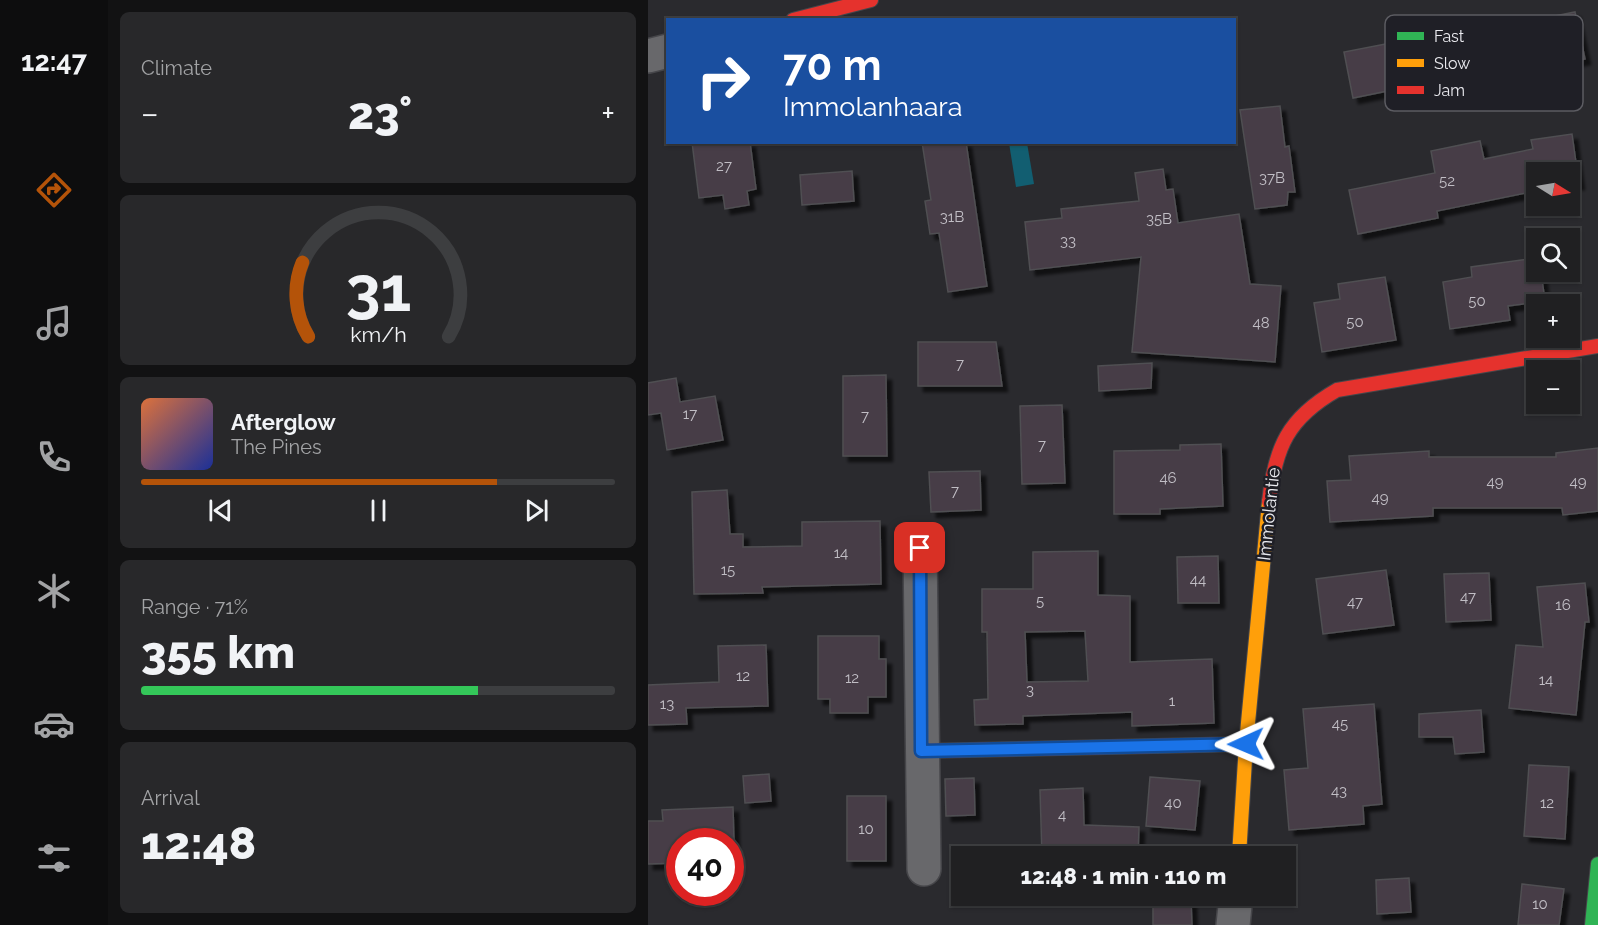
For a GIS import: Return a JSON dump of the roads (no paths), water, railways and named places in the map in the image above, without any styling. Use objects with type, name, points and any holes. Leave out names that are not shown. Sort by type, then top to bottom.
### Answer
[{"type":"street","points":[[802,18],[871,0]]},
{"type":"street","points":[[648,56],[666,52]]},
{"type":"street","name":"Immolantie","points":[[1240,846],[1246,744],[1272,475],[1277,450],[1288,431],[1318,399],[1337,390],[1598,346]]},
{"type":"street","points":[[920,548],[924,868]]},
{"type":"street","points":[[921,751],[1246,744]]},
{"type":"street","points":[[1592,925],[1598,864]]},
{"type":"street","points":[[1233,925],[1235,906]]},
{"type":"water","points":[[1009,144],[1027,144],[1034,184],[1016,187]]}]
